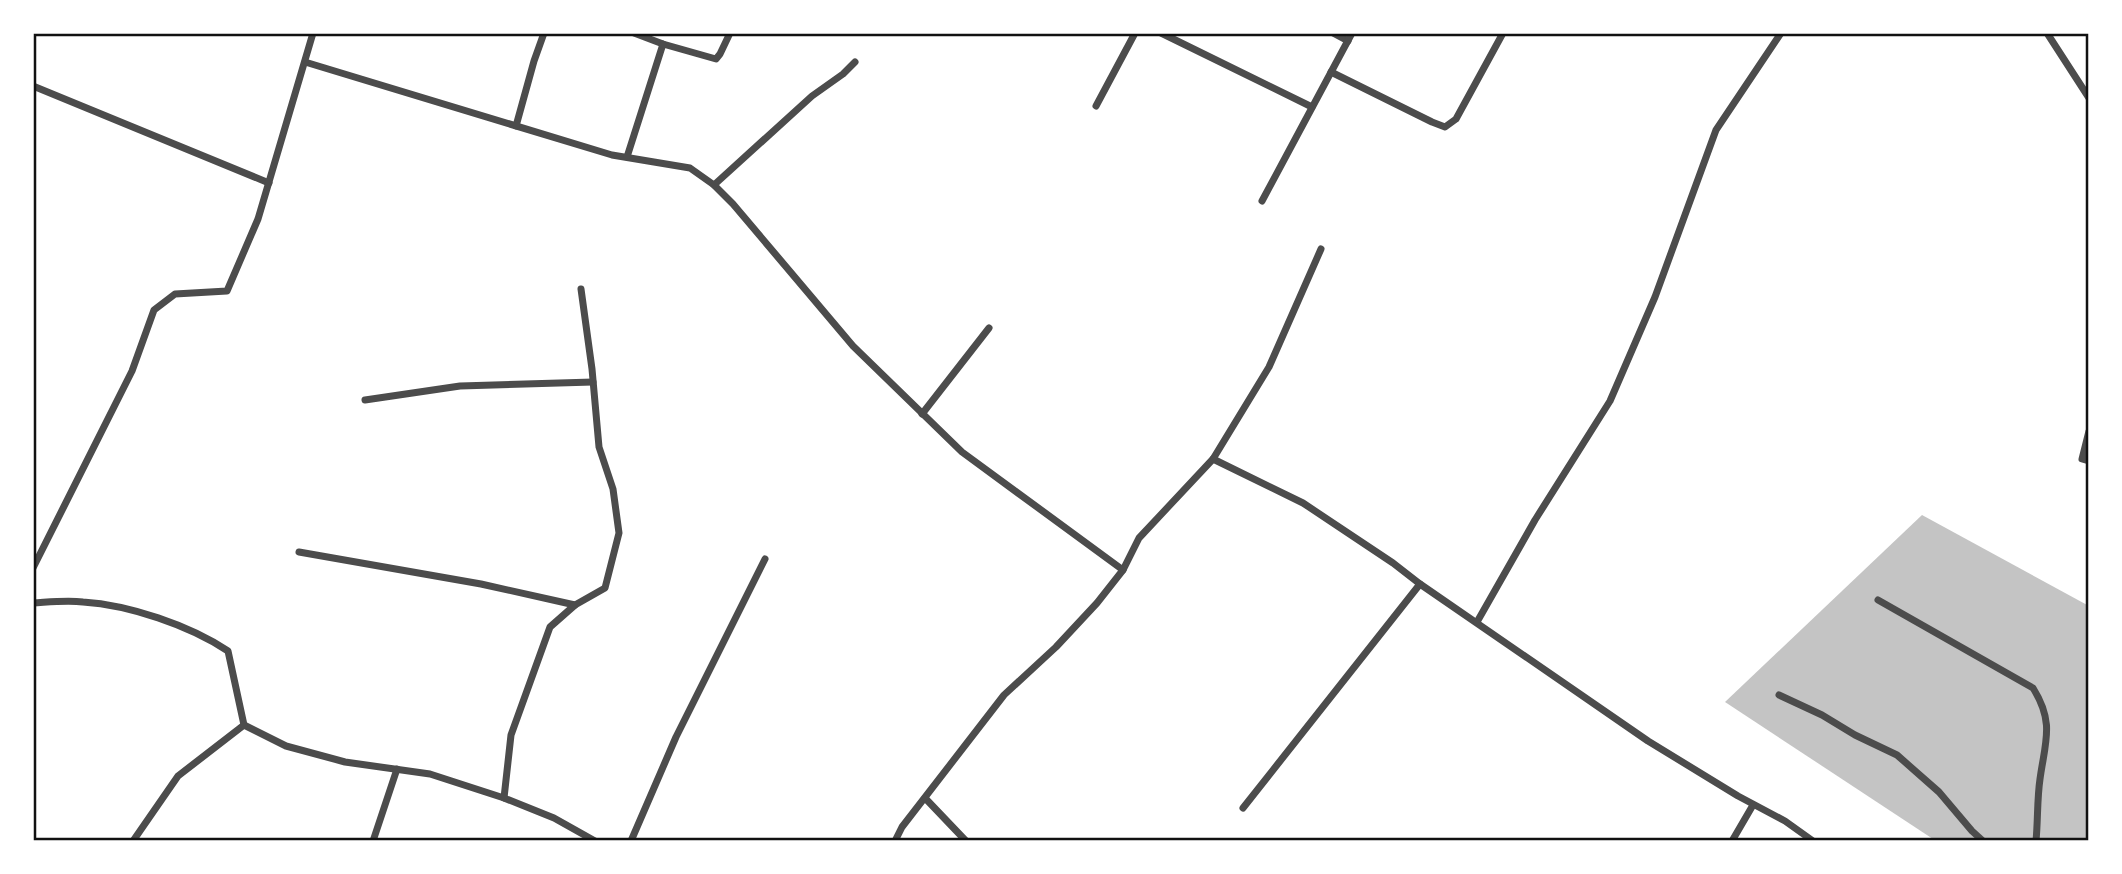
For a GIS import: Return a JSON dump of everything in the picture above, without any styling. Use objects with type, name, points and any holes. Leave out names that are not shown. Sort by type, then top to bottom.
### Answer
[{"type":"street","points":[[33,568],[132,371],[154,310],[175,294],[227,291],[258,219],[313,33]]},
{"type":"street","points":[[516,126],[544,33]]},
{"type":"street","points":[[634,33],[716,59],[730,33]]},
{"type":"street","points":[[1096,106],[1135,33]]},
{"type":"street","points":[[1161,33],[1312,107]]},
{"type":"street","points":[[1333,33],[1348,41]]},
{"type":"street","points":[[1262,201],[1352,33]]},
{"type":"street","points":[[1331,72],[1445,127],[1456,119],[1503,33]]},
{"type":"street","points":[[1477,622],[1542,509],[1611,401],[1655,297],[1716,130],[1782,33]]},
{"type":"street","points":[[2047,33],[2089,98]]},
{"type":"street","points":[[627,157],[663,44]]},
{"type":"street","points":[[305,62],[612,155],[690,168],[714,185],[733,204],[853,346],[962,452],[1123,569]]},
{"type":"street","points":[[714,185],[812,96],[855,62]]},
{"type":"street","points":[[33,86],[269,183]]},
{"type":"street","points":[[895,841],[902,827],[1004,695],[1097,603],[1123,569],[1139,538],[1213,459],[1269,367],[1321,249]]},
{"type":"street","points":[[504,798],[511,735],[550,627],[575,605],[605,588],[619,533],[613,489],[599,447],[581,289]]},
{"type":"street","points":[[922,414],[989,328]]},
{"type":"street","points":[[365,400],[460,386],[593,382]]},
{"type":"street","points":[[2086,460],[2089,431]]},
{"type":"street","points":[[1213,459],[1303,503],[1393,562],[1420,584],[1648,741],[1785,821],[1813,841]]},
{"type":"street","points":[[299,552],[481,584],[575,605]]},
{"type":"street","points":[[631,841],[676,737],[765,559]]},
{"type":"street","points":[[1243,808],[1420,584]]},
{"type":"street","points":[[1878,600],[2033,688],[2041,700],[2048,738],[2040,780],[2036,841]]},
{"type":"street","points":[[33,603],[82,601],[123,608],[216,643],[228,651],[244,725]]},
{"type":"street","points":[[1779,695],[1822,715],[1855,736],[1897,755],[1938,792],[1983,841]]},
{"type":"street","points":[[244,725],[286,746],[345,762],[430,774],[504,798],[554,818],[595,841]]},
{"type":"street","points":[[133,841],[178,776],[244,725]]},
{"type":"street","points":[[373,841],[397,769]]},
{"type":"street","points":[[925,798],[966,841]]},
{"type":"street","points":[[1732,841],[1753,804]]},
{"type":"building","points":[[1922,515],[2089,606],[2089,841],[1936,841],[1725,702]]}]
